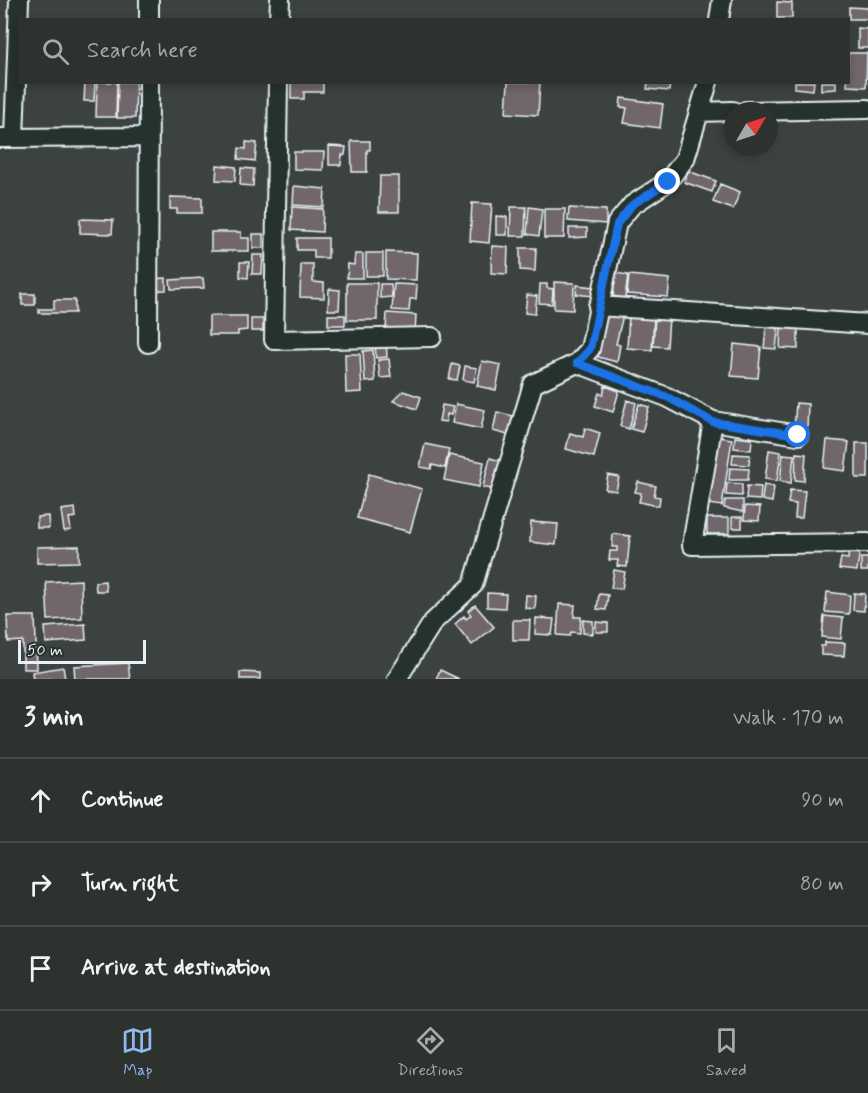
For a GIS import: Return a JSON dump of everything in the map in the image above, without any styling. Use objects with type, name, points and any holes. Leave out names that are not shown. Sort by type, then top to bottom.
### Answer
[{"type":"street","points":[[19,0],[7,138],[149,137]]},
{"type":"street","points":[[149,0],[149,18]]},
{"type":"street","points":[[279,18],[280,0]]},
{"type":"street","points":[[719,18],[722,0]]},
{"type":"street","points":[[148,343],[149,84]]},
{"type":"street","points":[[278,84],[274,340],[432,337]]},
{"type":"street","points":[[397,679],[433,622],[473,585],[533,384],[577,363],[590,349],[617,224],[632,205],[668,182],[685,159],[707,84]]},
{"type":"street","points":[[778,110],[868,109]]},
{"type":"street","points":[[699,112],[724,111]]},
{"type":"street","points":[[598,306],[868,324]]},
{"type":"street","points":[[577,363],[667,397],[713,422],[798,435]]},
{"type":"street","points":[[713,422],[692,545],[868,543]]},
{"type":"building","points":[[777,2],[792,3],[792,18],[777,18]]},
{"type":"building","points":[[849,7],[868,8],[868,19],[849,18]]},
{"type":"building","points":[[858,28],[868,29],[868,48],[858,48]]},
{"type":"building","points":[[850,53],[867,53],[866,87],[847,86],[850,84]]},
{"type":"building","points":[[85,84],[95,84],[94,101],[84,101]]},
{"type":"building","points":[[97,84],[117,84],[116,117],[96,117]]},
{"type":"building","points":[[118,84],[136,84],[135,118],[117,118]]},
{"type":"building","points":[[291,84],[323,84],[323,92],[304,92],[304,99],[291,99]]},
{"type":"building","points":[[508,84],[540,84],[538,115],[506,113]]},
{"type":"building","points":[[648,84],[670,84],[669,91],[647,89]]},
{"type":"building","points":[[795,84],[814,84],[813,90],[795,88]]},
{"type":"building","points":[[821,84],[836,84],[836,89],[821,90]]},
{"type":"building","points":[[621,98],[663,104],[660,128],[624,123],[627,108],[620,107]]},
{"type":"building","points":[[351,141],[370,141],[370,150],[367,150],[367,172],[352,172]]},
{"type":"building","points":[[246,142],[257,143],[255,161],[238,159],[239,148],[246,149]]},
{"type":"building","points":[[329,146],[346,147],[341,165],[329,165]]},
{"type":"building","points":[[294,152],[324,152],[323,170],[294,169]]},
{"type":"building","points":[[217,165],[236,167],[235,181],[216,180]]},
{"type":"building","points":[[241,168],[254,169],[253,186],[240,185]]},
{"type":"building","points":[[688,171],[716,181],[712,192],[684,182]]},
{"type":"building","points":[[380,176],[399,176],[399,212],[379,212]]},
{"type":"building","points":[[720,184],[740,192],[733,209],[713,202]]},
{"type":"building","points":[[294,186],[325,189],[324,207],[293,205]]},
{"type":"building","points":[[170,197],[202,198],[202,213],[177,213],[177,209],[170,209]]},
{"type":"building","points":[[472,203],[492,204],[489,243],[470,241]]},
{"type":"building","points":[[292,207],[323,209],[322,232],[291,230]]},
{"type":"building","points":[[511,207],[526,207],[525,236],[510,236]]},
{"type":"building","points":[[529,207],[542,209],[539,236],[527,234]]},
{"type":"building","points":[[569,208],[606,210],[606,224],[568,221]]},
{"type":"building","points":[[544,209],[565,209],[564,238],[544,238]]},
{"type":"building","points":[[496,216],[507,217],[507,235],[496,235]]},
{"type":"building","points":[[80,219],[113,220],[112,234],[80,233]]},
{"type":"building","points":[[569,228],[587,228],[587,237],[569,238]]},
{"type":"building","points":[[211,232],[241,232],[241,238],[249,238],[249,251],[211,251]]},
{"type":"building","points":[[253,234],[263,234],[263,248],[253,248]]},
{"type":"building","points":[[297,238],[328,238],[328,258],[314,258],[314,250],[297,250]]},
{"type":"building","points":[[492,246],[508,247],[507,274],[491,273]]},
{"type":"building","points":[[520,248],[536,248],[535,271],[520,270]]},
{"type":"building","points":[[386,252],[417,253],[416,280],[386,279]]},
{"type":"building","points":[[366,253],[383,253],[383,276],[366,276]]},
{"type":"building","points":[[355,254],[363,254],[363,278],[347,278],[348,264],[354,265]]},
{"type":"building","points":[[253,255],[263,255],[262,274],[252,274]]},
{"type":"building","points":[[240,262],[249,262],[248,278],[240,277]]},
{"type":"building","points":[[301,264],[313,264],[313,282],[324,283],[324,298],[300,297]]},
{"type":"building","points":[[616,273],[628,275],[625,298],[613,296]]},
{"type":"building","points":[[629,275],[670,279],[668,297],[627,294]]},
{"type":"building","points":[[166,278],[166,290],[150,291],[150,279]]},
{"type":"building","points":[[203,278],[204,288],[171,289],[170,280]]},
{"type":"building","points":[[554,282],[574,283],[573,310],[554,309]]},
{"type":"building","points":[[347,283],[377,283],[377,320],[347,320]]},
{"type":"building","points":[[380,284],[391,284],[392,297],[380,298]]},
{"type":"building","points":[[394,284],[417,285],[416,299],[410,299],[409,311],[392,310]]},
{"type":"building","points":[[540,284],[547,284],[547,288],[553,289],[552,304],[539,303]]},
{"type":"building","points":[[577,285],[593,287],[592,296],[576,294]]},
{"type":"building","points":[[329,289],[340,290],[339,310],[328,310]]},
{"type":"building","points":[[22,294],[35,294],[35,305],[22,305]]},
{"type":"building","points":[[527,295],[537,296],[535,314],[525,313]]},
{"type":"building","points":[[54,300],[75,300],[75,313],[39,313],[39,309],[54,309]]},
{"type":"building","points":[[608,312],[623,315],[616,344],[620,345],[617,362],[598,357]]},
{"type":"building","points":[[387,313],[416,315],[415,332],[386,330]]},
{"type":"building","points":[[328,315],[345,315],[345,325],[328,325]]},
{"type":"building","points":[[629,315],[654,317],[652,350],[627,348]]},
{"type":"building","points":[[209,316],[247,316],[247,330],[238,331],[238,335],[209,335]]},
{"type":"building","points":[[655,316],[669,317],[667,347],[653,346]]},
{"type":"building","points":[[251,319],[263,319],[263,331],[251,331]]},
{"type":"building","points":[[767,319],[779,321],[776,349],[764,348]]},
{"type":"building","points":[[781,323],[798,323],[798,349],[780,348]]},
{"type":"building","points":[[386,342],[387,357],[376,358],[375,343]]},
{"type":"building","points":[[734,344],[761,347],[758,378],[731,376]]},
{"type":"building","points":[[373,350],[375,381],[365,382],[363,351]]},
{"type":"building","points":[[345,354],[360,354],[362,392],[346,393]]},
{"type":"building","points":[[389,359],[391,377],[380,378],[378,360]]},
{"type":"building","points":[[482,361],[501,365],[496,390],[477,386]]},
{"type":"building","points":[[452,364],[460,366],[457,380],[449,379]]},
{"type":"building","points":[[465,366],[477,368],[474,382],[463,380]]},
{"type":"building","points":[[605,386],[619,391],[613,412],[595,406],[599,393],[603,395]]},
{"type":"building","points":[[403,391],[421,397],[417,409],[393,401]]},
{"type":"building","points":[[627,400],[636,403],[629,429],[620,426]]},
{"type":"building","points":[[796,403],[808,404],[807,431],[794,430]]},
{"type":"building","points":[[456,404],[485,410],[481,429],[452,423]]},
{"type":"building","points":[[639,404],[649,407],[642,432],[631,429]]},
{"type":"building","points":[[442,405],[453,407],[451,415],[447,414],[446,422],[439,421]]},
{"type":"building","points":[[497,412],[517,417],[512,436],[493,431]]},
{"type":"building","points":[[585,428],[600,433],[594,457],[566,449],[570,433],[583,437]]},
{"type":"building","points":[[720,437],[732,439],[722,506],[709,504]]},
{"type":"building","points":[[735,437],[752,439],[751,450],[734,448]]},
{"type":"building","points":[[827,440],[849,442],[845,471],[824,468]]},
{"type":"building","points":[[856,443],[868,443],[868,478],[856,478]]},
{"type":"building","points":[[425,444],[449,449],[445,468],[432,465],[431,469],[420,467]]},
{"type":"building","points":[[769,450],[781,452],[777,481],[765,479]]},
{"type":"building","points":[[796,453],[806,454],[804,481],[795,480]]},
{"type":"building","points":[[733,454],[750,455],[749,465],[732,464]]},
{"type":"building","points":[[783,454],[794,455],[791,483],[780,481]]},
{"type":"building","points":[[449,455],[484,462],[479,487],[444,480]]},
{"type":"building","points":[[490,458],[501,461],[494,490],[483,487]]},
{"type":"building","points":[[730,468],[749,469],[748,480],[729,480]]},
{"type":"building","points":[[369,474],[422,489],[410,532],[357,518]]},
{"type":"building","points":[[608,475],[619,477],[616,491],[605,489]]},
{"type":"building","points":[[638,482],[656,486],[654,496],[660,497],[659,506],[639,502],[641,493],[635,492]]},
{"type":"building","points":[[727,483],[742,484],[742,496],[726,495]]},
{"type":"building","points":[[764,485],[774,487],[772,502],[762,500]]},
{"type":"building","points":[[747,486],[761,487],[760,500],[746,499]]},
{"type":"building","points":[[790,490],[805,491],[802,518],[795,518],[796,504],[788,503]]},
{"type":"building","points":[[725,500],[743,500],[743,512],[724,508]]},
{"type":"building","points":[[745,506],[760,507],[759,521],[744,520]]},
{"type":"building","points":[[75,508],[76,517],[69,518],[71,530],[64,531],[61,510]]},
{"type":"building","points":[[48,516],[49,528],[37,528],[37,517]]},
{"type":"building","points":[[732,517],[742,517],[742,528],[732,528]]},
{"type":"building","points":[[707,518],[729,518],[729,534],[707,534]]},
{"type":"building","points":[[531,522],[558,524],[556,545],[530,542]]},
{"type":"building","points":[[613,534],[630,536],[627,567],[617,566],[618,560],[609,560],[610,551],[617,551],[617,547],[612,547]]},
{"type":"building","points":[[79,546],[79,562],[37,563],[37,547]]},
{"type":"building","points":[[849,547],[860,549],[857,571],[839,569],[841,558],[848,559]]},
{"type":"building","points":[[861,558],[868,558],[868,571],[861,571]]},
{"type":"building","points":[[614,570],[625,572],[622,589],[611,588]]},
{"type":"building","points":[[81,580],[82,618],[48,620],[46,582]]},
{"type":"building","points":[[105,581],[106,591],[96,591],[95,582]]},
{"type":"building","points":[[827,592],[850,595],[849,614],[825,612]]},
{"type":"building","points":[[487,593],[506,594],[505,608],[487,607]]},
{"type":"building","points":[[854,593],[865,594],[864,611],[853,610]]},
{"type":"building","points":[[599,594],[608,595],[606,610],[597,609]]},
{"type":"building","points":[[526,595],[536,596],[535,609],[525,608]]},
{"type":"building","points":[[559,604],[575,605],[574,617],[581,617],[580,633],[571,632],[570,636],[557,635]]},
{"type":"building","points":[[475,605],[494,627],[472,645],[455,624],[464,616],[466,619],[471,615],[468,611]]},
{"type":"building","points":[[7,616],[35,616],[37,669],[23,669],[23,641],[8,642]]},
{"type":"building","points":[[824,616],[843,618],[841,639],[822,637]]},
{"type":"building","points":[[536,618],[554,619],[552,635],[535,634]]},
{"type":"building","points":[[513,620],[530,620],[529,640],[513,640]]},
{"type":"building","points":[[583,620],[593,621],[593,634],[583,633]]},
{"type":"building","points":[[596,622],[608,623],[608,632],[596,632]]},
{"type":"building","points":[[85,624],[86,640],[46,643],[45,627]]},
{"type":"building","points":[[825,642],[845,643],[844,656],[821,655],[821,646],[825,646]]},
{"type":"building","points":[[128,663],[130,679],[75,679],[74,666]]},
{"type":"building","points":[[63,667],[65,679],[33,679],[32,672]]},
{"type":"building","points":[[440,670],[459,679],[436,679]]},
{"type":"building","points":[[240,672],[260,673],[260,679],[240,679]]},
{"type":"route","points":[[668,182],[632,205],[617,224],[590,349],[577,363],[667,397],[713,422],[798,435]]}]
